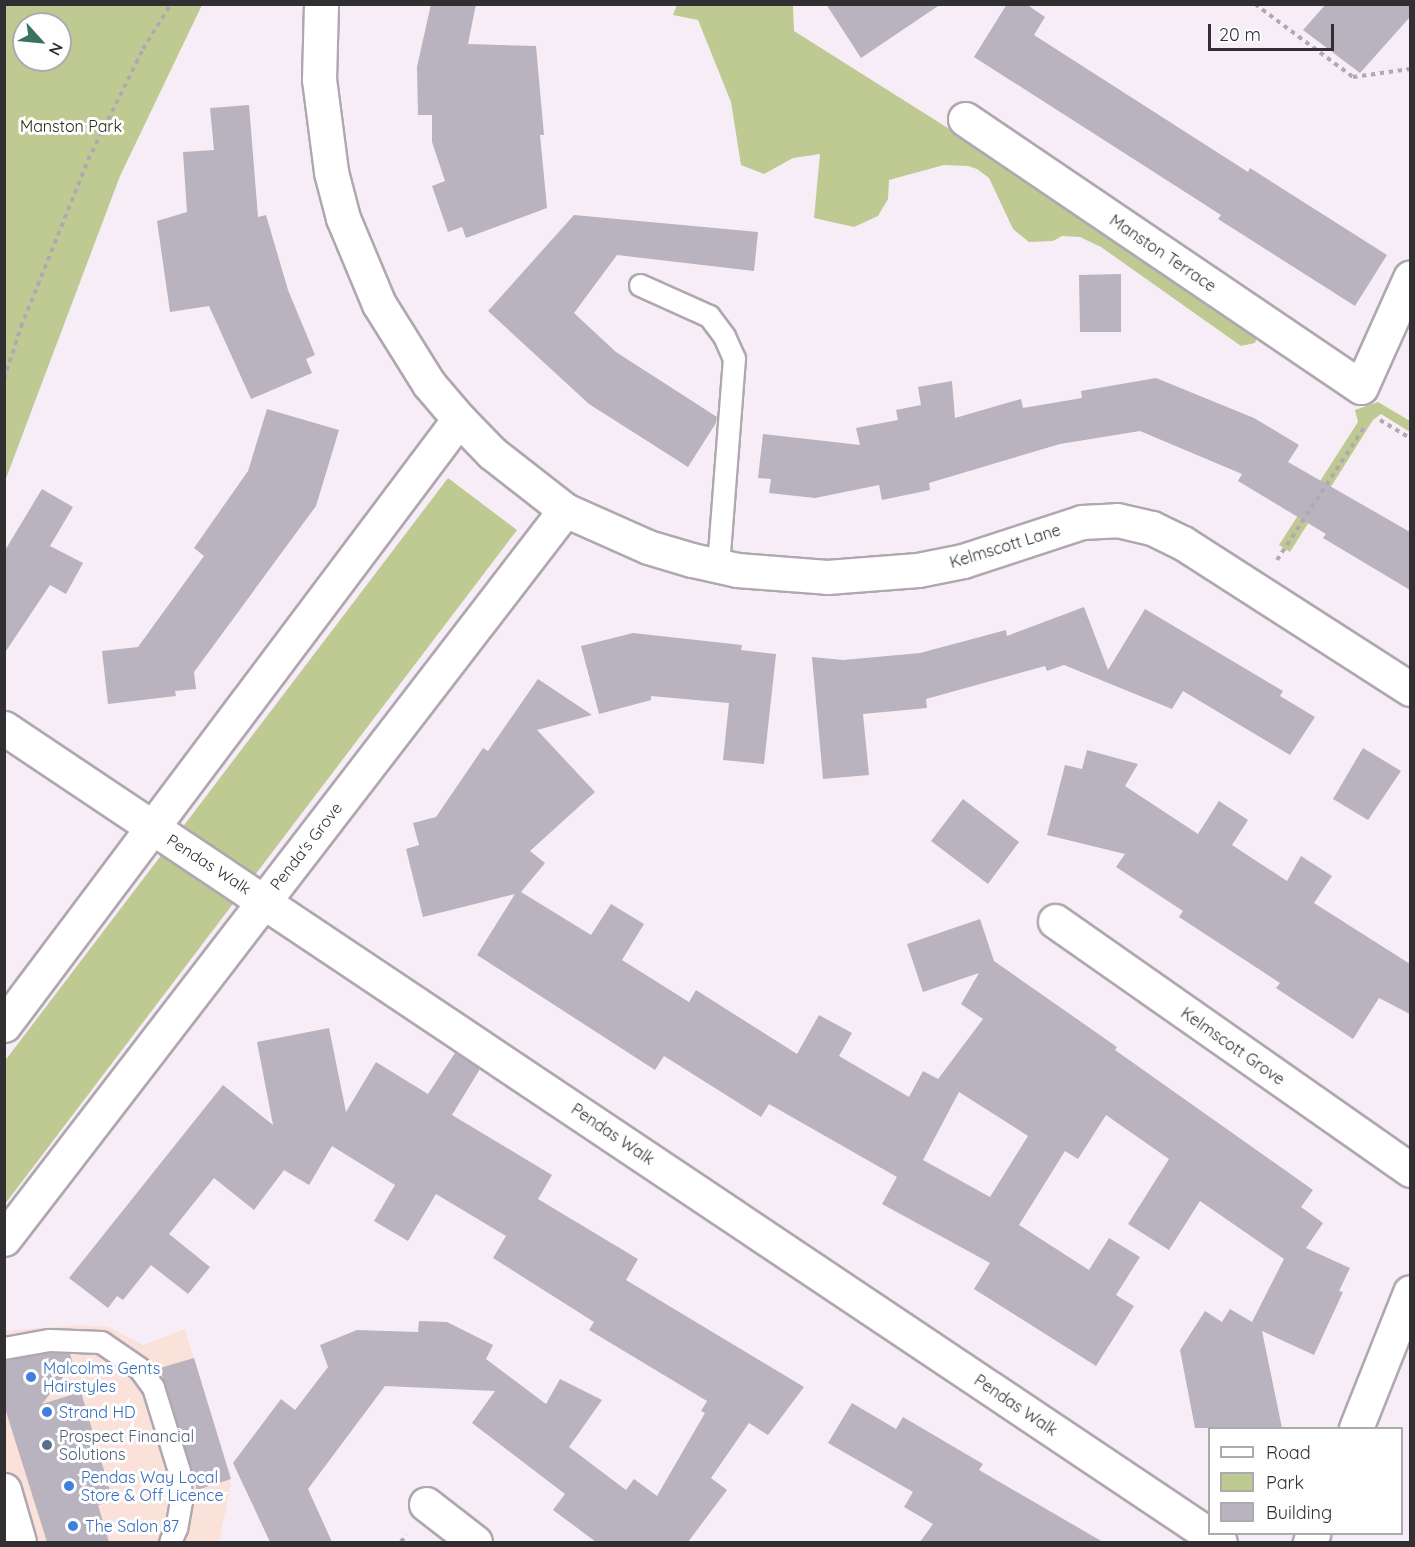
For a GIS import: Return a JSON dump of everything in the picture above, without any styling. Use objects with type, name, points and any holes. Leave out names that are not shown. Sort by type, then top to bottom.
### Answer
[{"type":"street","name":"Kelmscott Lane","points":[[321,4],[319,79],[323,126],[331,172],[343,218],[379,304],[429,384],[459,419],[492,453],[565,510],[648,547],[718,566],[782,576],[873,576],[963,561],[1082,522],[1117,520],[1152,528],[1184,543],[1410,689]]},
{"type":"street","name":"Manston Terrace","points":[[966,119],[1366,401]]},
{"type":"street","points":[[1366,401],[1410,278]]},
{"type":"street","points":[[4,1025],[459,419]]},
{"type":"street","name":"Penda's Grove","points":[[4,1239],[565,510]]},
{"type":"street","name":"Pendas Walk","points":[[4,728],[1208,1534]]},
{"type":"street","name":"Kelmscott Grove","points":[[1055,921],[1410,1170]]},
{"type":"street","points":[[1356,1427],[1410,1292]]},
{"type":"street","points":[[4,1490],[19,1542]]},
{"type":"street","points":[[426,1504],[475,1542]]},
{"type":"lane","points":[[640,285],[709,316],[724,336],[734,358],[718,566]]},
{"type":"lane","points":[[4,1348],[49,1340],[101,1342],[139,1368],[153,1387],[179,1471],[181,1501],[176,1528],[170,1542]]},
{"type":"path","points":[[4,379],[21,327],[88,160],[143,50],[171,4]]},
{"type":"path","points":[[1255,4],[1353,77],[1410,69]]},
{"type":"path","points":[[1366,401],[1410,438]]},
{"type":"path","points":[[1284,549],[1368,420]]},
{"type":"shaded area","points":[[80,1325],[109,1327],[143,1345],[185,1329],[231,1484],[219,1542],[5,1542],[4,1331]]},
{"type":"green space","name":"Manston Park","points":[[5,4],[202,5],[120,176],[5,481]]},
{"type":"green space","points":[[677,5],[793,5],[794,31],[1035,183],[1258,334],[1255,343],[1241,346],[1101,247],[1080,237],[1062,236],[1053,241],[1029,242],[1013,229],[989,178],[977,169],[968,166],[944,165],[889,180],[888,199],[878,216],[854,227],[814,218],[820,154],[793,158],[764,174],[741,165],[731,102],[698,20],[673,15]]},
{"type":"green space","points":[[1378,402],[1410,421],[1410,432],[1381,414],[1373,420],[1290,552],[1279,545],[1358,422],[1355,410]]},
{"type":"green space","points":[[448,478],[517,530],[5,1204],[4,1062]]},
{"type":"building","points":[[431,4],[476,4],[468,44],[536,46],[544,135],[540,135],[547,208],[466,238],[462,227],[448,232],[432,186],[445,181],[432,142],[432,115],[418,115],[417,67]]},
{"type":"building","points":[[826,4],[941,4],[861,58]]},
{"type":"building","points":[[1007,4],[1026,4],[1045,17],[1034,35],[1248,172],[1250,168],[1387,255],[1355,306],[1218,219],[1221,215],[974,57]]},
{"type":"building","points":[[1326,4],[1410,4],[1410,17],[1360,73],[1303,30]]},
{"type":"building","points":[[249,105],[258,217],[266,215],[288,290],[315,355],[306,359],[312,373],[251,399],[209,306],[170,312],[157,221],[187,212],[183,152],[214,150],[210,108]]},
{"type":"building","points":[[574,215],[758,232],[754,271],[617,255],[574,313],[616,352],[717,417],[716,423],[688,467],[589,404],[488,311]]},
{"type":"building","points":[[1121,274],[1121,332],[1080,332],[1079,275]]},
{"type":"building","points":[[1156,378],[1254,418],[1299,445],[1288,462],[1410,532],[1410,590],[1323,538],[1326,534],[1238,481],[1242,474],[1140,431],[1060,444],[929,483],[930,490],[882,500],[879,485],[815,498],[769,493],[771,479],[758,478],[763,434],[860,445],[856,428],[898,420],[896,410],[921,405],[918,387],[952,381],[955,418],[1021,399],[1023,408],[1082,398],[1081,391]]},
{"type":"building","points":[[267,409],[339,430],[316,506],[194,672],[196,689],[175,691],[176,696],[108,704],[102,651],[138,647],[204,556],[194,548],[248,471]]},
{"type":"building","points":[[42,489],[73,507],[50,546],[83,563],[66,594],[50,585],[4,654],[4,552]]},
{"type":"building","points":[[1084,607],[1108,670],[1145,609],[1283,691],[1280,696],[1315,717],[1290,755],[1183,691],[1172,709],[1064,665],[1047,671],[1045,666],[926,699],[927,708],[863,714],[869,775],[823,779],[812,657],[843,660],[920,653],[1006,630],[1007,636]]},
{"type":"building","points":[[633,633],[742,645],[741,650],[776,654],[764,764],[723,760],[729,703],[651,696],[651,700],[599,714],[581,646]]},
{"type":"building","points":[[538,679],[592,715],[537,730],[595,792],[530,851],[545,863],[521,892],[591,935],[611,904],[644,924],[622,960],[689,1002],[696,990],[797,1054],[819,1015],[852,1033],[839,1056],[909,1097],[923,1071],[938,1079],[983,1019],[961,1004],[979,973],[923,992],[907,944],[980,919],[994,961],[1117,1047],[1115,1050],[1313,1190],[1301,1207],[1323,1223],[1306,1248],[1350,1268],[1339,1291],[1343,1292],[1314,1355],[1262,1331],[1282,1427],[1195,1428],[1180,1350],[1205,1311],[1222,1322],[1230,1309],[1252,1322],[1284,1259],[1200,1201],[1169,1250],[1128,1224],[1169,1159],[1106,1115],[1078,1159],[1065,1151],[1019,1225],[1089,1270],[1109,1238],[1140,1257],[1116,1295],[1134,1306],[1096,1366],[974,1289],[990,1263],[882,1204],[897,1177],[769,1104],[761,1117],[664,1056],[655,1070],[477,955],[515,894],[423,917],[406,849],[419,845],[413,823],[436,817],[483,748],[488,751]],"holes":[[[959,1092],[1028,1136],[990,1197],[923,1160]]]},
{"type":"building","points":[[1363,748],[1401,771],[1368,820],[1333,799]]},
{"type":"building","points":[[1087,750],[1138,764],[1125,786],[1198,834],[1219,801],[1248,820],[1232,845],[1287,881],[1301,856],[1332,876],[1314,903],[1410,964],[1410,1014],[1379,998],[1353,1039],[1276,988],[1280,983],[1179,917],[1183,911],[1116,867],[1125,854],[1047,835],[1065,765],[1082,769]]},
{"type":"building","points":[[963,799],[1019,842],[988,884],[931,841]]},
{"type":"building","points":[[329,1028],[346,1112],[376,1062],[428,1094],[455,1053],[480,1069],[452,1115],[552,1175],[538,1199],[638,1259],[626,1280],[804,1387],[768,1435],[749,1423],[711,1478],[727,1490],[688,1542],[596,1542],[553,1510],[565,1494],[472,1423],[495,1391],[385,1386],[308,1489],[332,1542],[270,1542],[233,1463],[281,1399],[295,1410],[328,1367],[320,1345],[357,1330],[418,1332],[419,1321],[447,1322],[493,1345],[486,1359],[546,1404],[560,1379],[602,1400],[569,1447],[626,1490],[634,1479],[657,1496],[705,1413],[701,1411],[707,1401],[589,1330],[594,1322],[493,1258],[506,1236],[436,1194],[408,1241],[374,1221],[395,1185],[332,1146],[309,1185],[284,1170],[254,1210],[214,1178],[169,1234],[210,1267],[188,1294],[151,1265],[123,1300],[117,1296],[108,1308],[69,1278],[223,1085],[273,1125],[257,1042]]},
{"type":"building","points":[[50,1353],[70,1354],[73,1364],[42,1404],[81,1392],[113,1501],[98,1505],[109,1542],[47,1542],[4,1405],[4,1360]]},
{"type":"building","points":[[194,1358],[231,1479],[197,1490],[160,1368]]},
{"type":"building","points":[[852,1403],[896,1429],[903,1417],[983,1464],[979,1470],[1103,1542],[920,1542],[933,1524],[904,1507],[913,1492],[828,1443]]},
{"type":"place","name":"Malcolms Gents Hairstyles","points":[[31,1377]]},
{"type":"place","name":"Strand HD","points":[[47,1412]]},
{"type":"place","name":"Prospect Financial Solutions","points":[[47,1445]]},
{"type":"place","name":"Pendas Way Local Store & Off Licence","points":[[69,1486]]},
{"type":"place","name":"The Salon 87","points":[[73,1526]]}]
